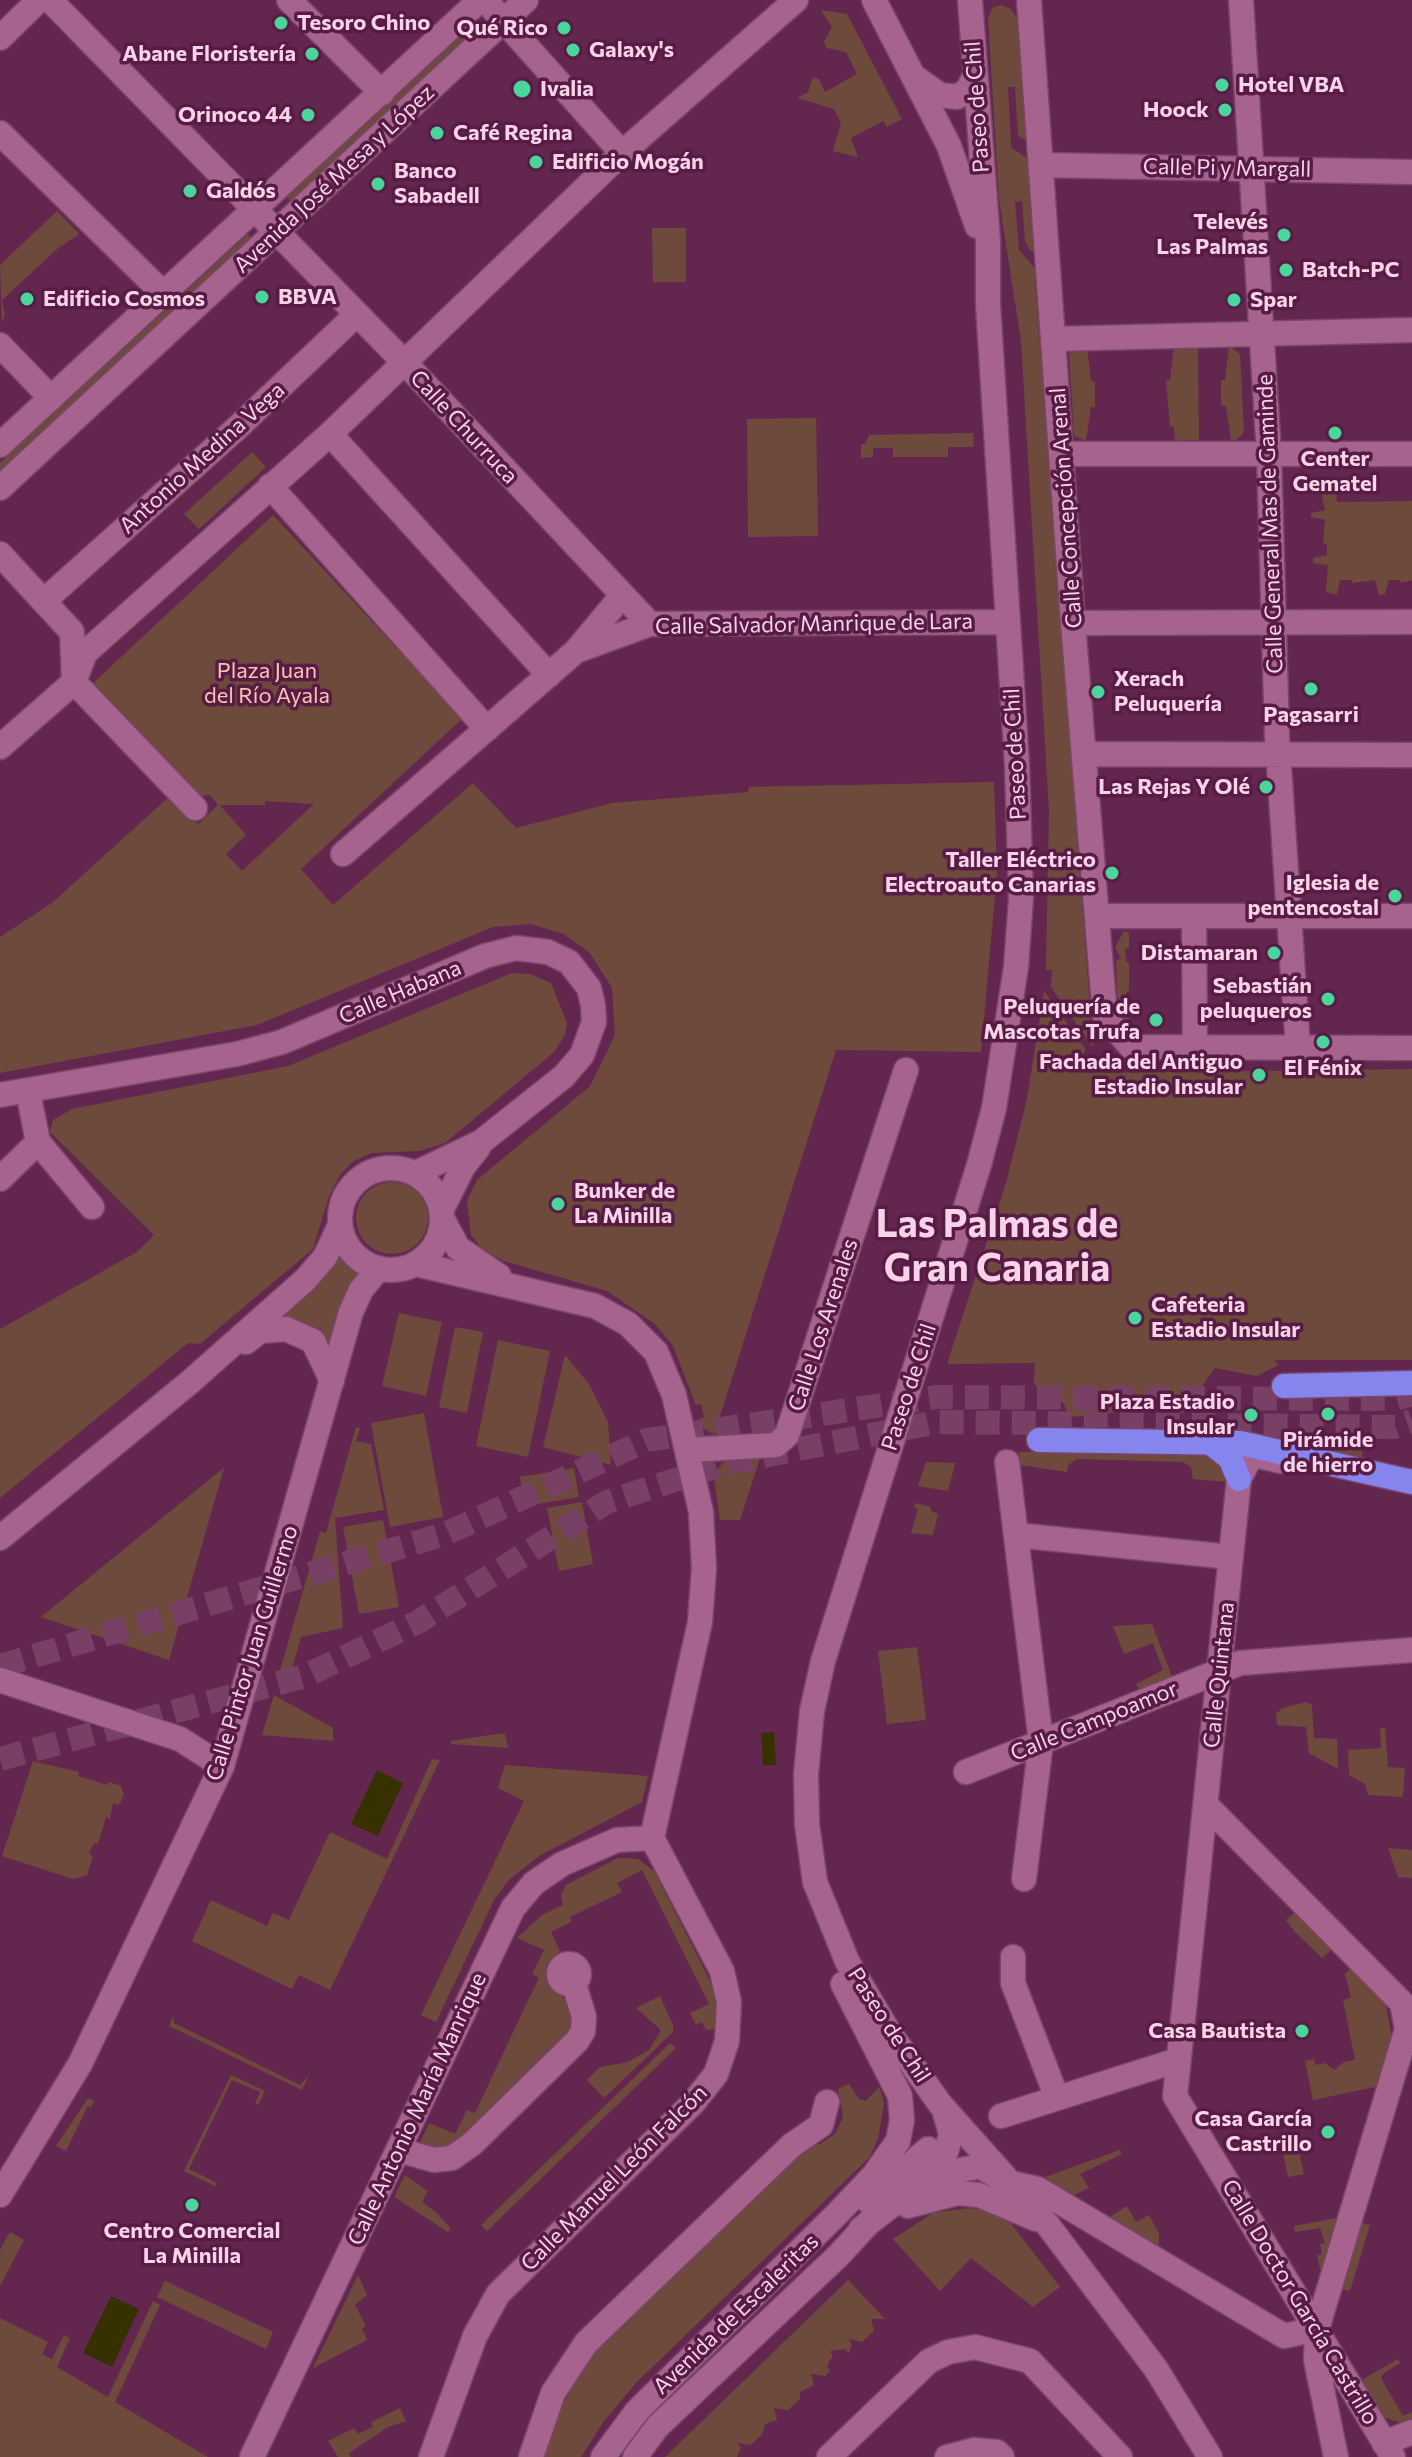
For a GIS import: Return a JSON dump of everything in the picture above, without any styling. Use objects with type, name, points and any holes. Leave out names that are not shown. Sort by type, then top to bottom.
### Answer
[{"type":"highway","points":[[1284,1386],[1412,1383]]},
{"type":"highway","points":[[1039,1440],[1207,1440],[1258,1446],[1412,1482]]},
{"type":"highway","points":[[1207,1440],[1230,1458],[1239,1479]]},
{"type":"street","points":[[0,38],[39,0]]},
{"type":"street","points":[[50,0],[255,208]]},
{"type":"street","points":[[289,0],[382,93]]},
{"type":"street","points":[[482,0],[622,153]]},
{"type":"street","name":"Avenida José Mesa y López","points":[[0,445],[482,0]]},
{"type":"street","name":"Avenida José Mesa y López","points":[[0,488],[526,0]]},
{"type":"street","points":[[0,747],[74,682],[85,653],[330,434],[622,153],[796,0]]},
{"type":"street","points":[[874,0],[949,146],[976,224],[988,304]]},
{"type":"street","name":"Paseo de Chil","points":[[970,0],[978,141],[988,241],[988,304],[1021,898],[1012,1004],[994,1108],[979,1165],[820,1673],[812,1711],[806,1774],[807,1824],[815,1882],[847,1961],[889,2032],[940,2104],[1006,2182],[1047,2224],[1156,2369],[1210,2457]]},
{"type":"street","name":"Calle Concepción Arenal","points":[[1029,0],[1073,623],[1105,1017],[1131,1047],[1195,1047]]},
{"type":"street","name":"Calle General Mas de Gaminde","points":[[1241,0],[1269,454],[1278,755],[1298,1048]]},
{"type":"street","points":[[914,76],[940,95],[957,97],[968,90],[974,77]]},
{"type":"street","points":[[0,133],[163,293]]},
{"type":"street","points":[[949,146],[951,140],[966,135],[978,141]]},
{"type":"street","name":"Calle Pi y Margall","points":[[1041,165],[1412,172]]},
{"type":"street","name":"Calle Churruca","points":[[255,208],[405,363],[621,597],[650,624]]},
{"type":"street","name":"Antonio Medina Vega","points":[[45,600],[357,314]]},
{"type":"street","points":[[1054,339],[1412,330]]},
{"type":"street","points":[[0,345],[51,398]]},
{"type":"street","points":[[330,434],[549,675]]},
{"type":"street","points":[[1063,454],[1412,454]]},
{"type":"street","points":[[270,486],[487,729]]},
{"type":"street","points":[[0,554],[72,632],[74,682],[195,808]]},
{"type":"street","name":"Calle Salvador Manrique de Lara","points":[[343,854],[576,651],[621,597]]},
{"type":"street","name":"Calle Salvador Manrique de Lara","points":[[576,651],[650,624],[1008,622]]},
{"type":"street","points":[[1073,623],[1412,622]]},
{"type":"street","points":[[1084,754],[1412,755]]},
{"type":"street","points":[[1097,916],[1412,916]]},
{"type":"street","points":[[1194,916],[1195,1047],[1412,1048]]},
{"type":"street","name":"Calle Habana","points":[[0,1095],[237,1054],[282,1042],[485,956],[516,948],[548,952],[569,962],[589,988],[594,1022],[582,1055],[564,1076],[481,1142],[416,1173]]},
{"type":"street","name":"Calle Los Arenales","points":[[688,1450],[776,1445],[787,1435],[906,1070]]},
{"type":"street","points":[[28,1092],[38,1142],[92,1207]]},
{"type":"street","points":[[0,1179],[38,1142]]},
{"type":"street","name":"Calle Habana","points":[[442,1215],[463,1167],[481,1142]]},
{"type":"street","points":[[0,1538],[190,1382],[305,1280],[325,1257],[340,1225],[343,1202],[356,1181],[384,1168],[416,1173],[437,1195],[442,1215],[458,1248],[515,1285]]},
{"type":"street","points":[[340,1225],[353,1253],[379,1268],[391,1270],[416,1264],[430,1253],[439,1237],[442,1215]]},
{"type":"street","points":[[416,1264],[595,1306],[628,1324],[656,1352],[674,1395],[701,1512],[704,1568],[700,1622],[652,1838]]},
{"type":"street","name":"Calle Pintor Juan Guillermo","points":[[0,2195],[80,2064],[222,1766],[351,1312],[361,1290],[379,1268]]},
{"type":"street","points":[[190,1382],[260,1331],[286,1329],[313,1341],[332,1381]]},
{"type":"street","points":[[1239,1479],[1246,1461],[1259,1456],[1412,1494]]},
{"type":"street","points":[[1007,1462],[1041,1742],[1024,1879]]},
{"type":"street","name":"Calle Quintana","points":[[1178,2060],[1239,1479]]},
{"type":"street","points":[[1016,1535],[1231,1557]]},
{"type":"street","name":"Calle Campoamor","points":[[966,1772],[1240,1663],[1412,1650]]},
{"type":"street","points":[[0,1680],[180,1739],[222,1766]]},
{"type":"street","points":[[1206,1805],[1407,2002],[1409,2028],[1317,2329],[1316,2360],[1336,2457]]},
{"type":"street","name":"Calle Antonio María Manrique","points":[[252,2457],[513,1908],[534,1883],[562,1864],[617,1840],[652,1838]]},
{"type":"street","name":"Calle Manuel León Falcón","points":[[431,2457],[475,2336],[498,2294],[693,2103],[716,2074],[728,2028],[729,2002],[722,1971],[652,1838]]},
{"type":"street","name":"Avenida de Escaleritas","points":[[603,2457],[637,2411],[757,2295],[874,2175],[898,2141],[902,2120],[900,2096],[829,1957],[815,1882]]},
{"type":"street","points":[[1013,1957],[1013,1983],[1057,2098]]},
{"type":"street","points":[[398,2150],[434,2160],[452,2158],[472,2144],[583,2031],[583,2008],[574,1984]]},
{"type":"street","points":[[1001,2116],[1178,2060]]},
{"type":"street","name":"Calle Doctor García Castrillo","points":[[1178,2060],[1175,2096],[1388,2450]]},
{"type":"street","points":[[531,2457],[553,2393],[586,2343],[792,2145],[821,2125],[827,2102]]},
{"type":"street","points":[[838,2256],[861,2229],[946,2152],[950,2142],[950,2122],[940,2104]]},
{"type":"street","points":[[757,2295],[934,2145],[950,2142],[971,2145],[985,2157]]},
{"type":"street","points":[[861,2229],[905,2195],[943,2174],[980,2166],[1006,2182],[1038,2189],[1284,2336],[1317,2329]]},
{"type":"street","points":[[838,2256],[892,2214],[917,2201],[941,2195],[979,2195],[1047,2224]]},
{"type":"street","name":"Avenida de Escaleritas","points":[[635,2457],[657,2427],[838,2256]]},
{"type":"street","points":[[829,2457],[929,2361],[948,2352],[975,2347],[1030,2361],[1120,2457]]},
{"type":"street","points":[[1388,2450],[1412,2432]]},
{"type":"street","points":[[947,2457],[974,2450],[997,2452],[1002,2457]]},
{"type":"green space","points":[[1001,5],[1011,9],[1018,20],[1027,141],[1018,136],[1015,87],[1008,87],[1011,144],[1012,148],[1030,160],[1035,252],[1030,251],[1025,241],[1022,201],[1015,202],[1019,250],[1038,272],[1035,280],[1093,1048],[1051,987],[1052,970],[1046,970],[1049,811],[1021,341],[999,199],[988,18],[992,8]]},
{"type":"green space","points":[[821,10],[847,14],[902,119],[887,127],[883,121],[851,138],[858,157],[833,151],[841,123],[834,109],[797,98],[808,92],[813,77],[819,79],[825,92],[857,74],[846,52],[827,48],[824,42],[832,27]]},
{"type":"green space","points":[[473,25],[477,29],[291,202],[287,197]]},
{"type":"green space","points":[[57,211],[79,234],[57,249],[2,300],[5,315],[2,322],[0,265]]},
{"type":"green space","points":[[652,228],[686,228],[686,282],[653,282]]},
{"type":"green space","points":[[248,234],[252,239],[0,473],[0,463]]},
{"type":"green space","points":[[1174,346],[1198,348],[1199,440],[1175,441],[1174,427],[1170,426],[1166,381],[1170,380]]},
{"type":"green space","points":[[1229,346],[1240,354],[1244,432],[1237,440],[1231,440],[1226,406],[1221,405],[1221,380],[1225,380]]},
{"type":"green space","points":[[1075,347],[1087,347],[1091,381],[1095,382],[1095,407],[1091,407],[1086,441],[1074,436],[1069,353]]},
{"type":"green space","points":[[816,418],[818,536],[748,537],[747,419]]},
{"type":"green space","points":[[973,433],[974,447],[948,447],[948,457],[893,457],[893,448],[873,448],[873,457],[861,458],[861,444],[865,444],[869,435]]},
{"type":"green space","points":[[252,452],[266,467],[199,529],[184,514]]},
{"type":"green space","points":[[1336,490],[1337,502],[1412,501],[1412,580],[1401,583],[1400,580],[1389,580],[1385,594],[1379,595],[1375,580],[1352,583],[1352,580],[1340,580],[1337,595],[1326,592],[1328,565],[1313,563],[1313,558],[1327,555],[1327,544],[1323,543],[1325,520],[1311,517],[1311,513],[1325,510],[1321,491]]},
{"type":"green space","name":"Plaza Juan del Río Ayala","points":[[273,515],[440,695],[465,716],[301,869],[333,905],[473,783],[516,828],[612,803],[748,792],[749,787],[994,782],[997,874],[981,1052],[836,1050],[714,1435],[702,1427],[699,1419],[704,1417],[701,1404],[696,1405],[673,1346],[655,1324],[607,1291],[504,1261],[483,1250],[471,1235],[467,1201],[477,1180],[590,1086],[615,1035],[612,988],[590,953],[564,934],[531,924],[493,927],[257,1025],[0,1073],[0,937],[52,903],[171,795],[198,824],[218,805],[210,795],[192,797],[90,686]],"holes":[[[265,801],[314,804],[242,871],[226,854],[246,835],[220,805],[265,805]]]},
{"type":"green space","points":[[1124,931],[1129,933],[1129,948],[1125,949],[1126,962],[1129,963],[1129,991],[1126,992],[1130,1030],[1115,1014],[1116,1004],[1122,1002],[1117,997],[1116,960],[1121,959],[1115,947]]},
{"type":"green space","points":[[512,973],[530,974],[551,983],[567,1023],[565,1035],[554,1052],[445,1143],[420,1151],[371,1153],[352,1162],[340,1175],[329,1196],[313,1249],[200,1344],[188,1343],[0,1498],[0,1329],[137,1252],[154,1235],[50,1132],[53,1120],[72,1109],[288,1066]]},
{"type":"green space","points":[[1044,991],[1086,1050],[1083,1054],[1084,1073],[1412,1069],[1412,1360],[1274,1360],[1278,1365],[1257,1376],[1215,1368],[1183,1413],[1153,1409],[1070,1417],[1063,1403],[1034,1384],[1035,1363],[947,1364],[1006,1183],[1027,1099]]},
{"type":"green space","points":[[392,1182],[418,1192],[428,1218],[418,1244],[392,1254],[366,1244],[356,1218],[366,1192]]},
{"type":"green space","points":[[340,1252],[366,1275],[329,1355],[260,1324]]},
{"type":"green space","points":[[399,1313],[442,1322],[426,1396],[382,1386]]},
{"type":"green space","points":[[455,1327],[483,1332],[467,1413],[439,1407]]},
{"type":"green space","points":[[498,1340],[550,1351],[528,1457],[476,1446]]},
{"type":"green space","points":[[565,1355],[589,1384],[608,1422],[611,1465],[543,1447]]},
{"type":"green space","points":[[424,1413],[443,1517],[390,1527],[371,1423]]},
{"type":"green space","points":[[356,1427],[360,1428],[356,1441],[371,1444],[384,1510],[335,1518],[343,1628],[301,1637],[287,1687],[277,1681],[320,1532],[326,1533]]},
{"type":"green space","points":[[1300,1440],[1333,1446],[1358,1442],[1362,1446],[1362,1460],[1296,1444]]},
{"type":"green space","points":[[1193,1450],[1220,1464],[1227,1482],[1193,1479],[1191,1467],[1183,1462],[1077,1459],[1068,1465],[1067,1472],[1020,1465],[1019,1452]]},
{"type":"green space","points":[[760,1458],[740,1520],[720,1520],[714,1477],[717,1469],[727,1459]]},
{"type":"green space","points":[[926,1462],[955,1463],[948,1491],[918,1486]]},
{"type":"green space","points":[[224,1468],[169,1660],[41,1617],[211,1478]]},
{"type":"green space","points":[[574,1468],[579,1497],[525,1506],[520,1477]]},
{"type":"green space","points":[[582,1502],[593,1564],[559,1571],[547,1508]]},
{"type":"green space","points":[[915,1503],[931,1507],[931,1511],[938,1514],[933,1535],[911,1533],[918,1509],[914,1507]]},
{"type":"green space","points":[[383,1520],[399,1607],[359,1614],[343,1527]]},
{"type":"green space","points":[[1152,1624],[1173,1679],[1140,1692],[1136,1684],[1163,1670],[1153,1643],[1124,1654],[1113,1626]]},
{"type":"green space","points":[[917,1647],[926,1720],[887,1724],[878,1651]]},
{"type":"green space","points":[[274,1695],[333,1728],[333,1741],[262,1735]]},
{"type":"green space","points":[[1306,1702],[1312,1705],[1314,1738],[1337,1739],[1338,1769],[1309,1753],[1306,1727],[1277,1725],[1276,1714],[1282,1708]]},
{"type":"green space","points":[[1380,1728],[1385,1728],[1388,1767],[1405,1768],[1403,1797],[1368,1795],[1365,1784],[1349,1775],[1348,1750],[1381,1748]]},
{"type":"green space","points":[[505,1733],[508,1748],[451,1744],[451,1741]]},
{"type":"green space","points":[[432,1759],[440,1760],[330,1990],[299,1975],[292,1989],[192,1941],[211,1900],[267,1926],[273,1913],[289,1920],[330,1832],[387,1859]]},
{"type":"green space","points":[[33,1761],[79,1772],[78,1776],[107,1785],[109,1782],[121,1786],[124,1795],[119,1805],[113,1803],[110,1819],[106,1817],[98,1844],[94,1843],[89,1854],[93,1856],[87,1875],[73,1879],[2,1856]]},
{"type":"green space","points":[[505,1765],[648,1776],[642,1802],[539,1856],[511,1878],[495,1898],[436,2022],[421,2015],[524,1801],[498,1788]]},
{"type":"green space","points":[[1388,1848],[1412,1850],[1412,1878],[1398,1877]]},
{"type":"green space","points":[[618,1858],[638,1859],[654,1871],[716,1993],[719,2029],[706,2030],[702,2022],[696,2025],[690,2013],[709,2004],[642,1870],[617,1883],[622,1892],[570,1917],[571,1922],[551,1932],[560,1951],[546,1966],[548,1979],[573,2010],[568,2034],[478,2125],[445,2149],[418,2147],[429,2123],[455,2134],[467,2110],[475,2113],[539,1978],[532,1974],[544,1950],[517,1938],[542,1915],[563,1905],[561,1895],[566,1885]]},
{"type":"green space","points":[[1298,1910],[1339,1954],[1337,1956],[1331,1950],[1322,1958],[1294,1931],[1286,1920]]},
{"type":"green space","points":[[1352,1967],[1385,2001],[1393,2042],[1380,2086],[1313,2100],[1305,2061],[1314,2059],[1316,2065],[1325,2063],[1334,2070],[1344,2062],[1355,2060],[1343,2000],[1351,1997],[1345,1974]]},
{"type":"green space","points":[[660,1996],[673,2032],[604,2098],[587,2080],[600,2067],[628,2062],[649,2050],[661,2030],[636,2008]]},
{"type":"green space","points":[[173,2016],[174,2023],[300,2085],[309,2075],[302,2090],[169,2026]]},
{"type":"green space","points":[[670,2043],[676,2048],[487,2231],[481,2225]]},
{"type":"green space","points":[[231,2075],[265,2091],[258,2105],[255,2104],[260,2092],[232,2080],[189,2169],[217,2183],[215,2186],[184,2171]]},
{"type":"green space","points":[[849,2084],[859,2099],[866,2101],[879,2087],[884,2102],[878,2139],[869,2158],[636,2383],[604,2421],[581,2457],[544,2457],[558,2414],[581,2370],[598,2348],[810,2145],[820,2144],[835,2134],[843,2117],[838,2089]]},
{"type":"green space","points":[[88,2098],[94,2101],[91,2108],[88,2106],[66,2151],[56,2146]]},
{"type":"green space","points":[[1295,2134],[1304,2174],[1288,2177],[1280,2137]]},
{"type":"green space","points":[[1120,2150],[1122,2154],[1080,2174],[1089,2188],[1072,2196],[1045,2177]]},
{"type":"green space","points":[[405,2175],[428,2191],[422,2202],[451,2229],[448,2232],[394,2197]]},
{"type":"green space","points":[[1127,2206],[1136,2222],[1149,2215],[1159,2234],[1159,2249],[1108,2218]]},
{"type":"green space","points":[[969,2208],[990,2211],[1009,2221],[1060,2287],[1033,2307],[971,2258],[940,2291],[893,2239],[933,2213]]},
{"type":"green space","points":[[1342,2217],[1327,2267],[1320,2269],[1317,2255],[1322,2254],[1320,2244],[1325,2243],[1320,2228],[1295,2232],[1294,2226]]},
{"type":"green space","points":[[1359,2222],[1370,2225],[1350,2291],[1339,2288]]},
{"type":"green space","points":[[10,2232],[24,2240],[0,2286],[0,2250]]},
{"type":"green space","points":[[358,2275],[367,2295],[355,2305],[366,2326],[362,2329],[367,2340],[313,2368]]},
{"type":"green space","points":[[848,2280],[885,2319],[871,2319],[874,2331],[862,2342],[848,2339],[852,2344],[849,2353],[844,2349],[830,2351],[833,2355],[827,2366],[830,2371],[825,2376],[811,2374],[814,2385],[800,2392],[800,2399],[788,2410],[774,2408],[777,2420],[765,2424],[762,2434],[751,2445],[737,2443],[741,2448],[737,2457],[665,2457]]},
{"type":"green space","points":[[165,2281],[273,2332],[266,2349],[157,2297]]},
{"type":"green space","points":[[153,2301],[160,2305],[115,2402],[208,2457],[0,2457],[0,2318],[48,2342],[42,2354],[52,2359],[64,2335],[70,2338],[57,2367],[108,2397]]},
{"type":"green space","points":[[1398,2359],[1400,2363],[1381,2378],[1403,2416],[1412,2412],[1412,2421],[1406,2424],[1385,2418],[1362,2380]]},
{"type":"green space","points":[[400,2408],[406,2421],[388,2427],[349,2453],[351,2457],[338,2457],[328,2441],[354,2428],[358,2434],[373,2427],[371,2422]]},
{"type":"shaded area","points":[[774,1732],[776,1765],[763,1765],[761,1733]]},
{"type":"shaded area","points":[[377,1770],[403,1783],[378,1836],[351,1824]]},
{"type":"shaded area","points":[[111,2296],[139,2309],[112,2367],[83,2353]]},
{"type":"tunnel","points":[[0,1666],[445,1534],[647,1440],[936,1397],[1395,1399],[1412,1394]]},
{"type":"tunnel","points":[[0,1759],[305,1676],[418,1622],[607,1502],[727,1463],[937,1422],[1395,1427],[1412,1421]]},
{"type":"place","name":"Tesoro Chino","points":[[281,23]]},
{"type":"place","name":"Qué Rico","points":[[564,28]]},
{"type":"place","name":"Galaxy's","points":[[573,50]]},
{"type":"place","name":"Abane Floristería","points":[[312,54]]},
{"type":"place","name":"Hotel VBA","points":[[1222,85]]},
{"type":"place","name":"Ivalia","points":[[522,89]]},
{"type":"place","name":"Hoock","points":[[1225,110]]},
{"type":"place","name":"Orinoco 44","points":[[308,115]]},
{"type":"place","name":"Café Regina","points":[[437,133]]},
{"type":"place","name":"Edificio Mogán","points":[[536,162]]},
{"type":"place","name":"Banco Sabadell","points":[[378,184]]},
{"type":"place","name":"Galdós","points":[[190,191]]},
{"type":"place","name":"Televés Las Palmas","points":[[1284,235]]},
{"type":"place","name":"Batch-PC","points":[[1286,270]]},
{"type":"place","name":"BBVA","points":[[262,297]]},
{"type":"place","name":"Edificio Cosmos","points":[[27,299]]},
{"type":"place","name":"Spar","points":[[1234,300]]},
{"type":"place","name":"Center Gematel","points":[[1335,433]]},
{"type":"place","name":"Pagasarri","points":[[1311,689]]},
{"type":"place","name":"Xerach Peluquería","points":[[1098,692]]},
{"type":"place","name":"Las Rejas Y Olé","points":[[1266,787]]},
{"type":"place","name":"Taller Eléctrico Electroauto Canarias","points":[[1112,873]]},
{"type":"place","name":"Iglesia de pentencostal","points":[[1395,896]]},
{"type":"place","name":"Distamaran","points":[[1274,953]]},
{"type":"place","name":"Sebastián peluqueros","points":[[1328,999]]},
{"type":"place","name":"Peluquería de Mascotas Trufa","points":[[1156,1020]]},
{"type":"place","name":"El Fénix","points":[[1323,1042]]},
{"type":"place","name":"Fachada del Antiguo Estadio Insular","points":[[1259,1075]]},
{"type":"place","name":"Bunker de La Minilla","points":[[558,1204]]},
{"type":"place","name":"Cafeteria Estadio Insular","points":[[1135,1318]]},
{"type":"place","name":"Pirámide de hierro","points":[[1328,1414]]},
{"type":"place","name":"Plaza Estadio Insular","points":[[1251,1415]]},
{"type":"place","name":"Casa Bautista","points":[[1302,2031]]},
{"type":"place","name":"Casa García Castrillo","points":[[1328,2132]]},
{"type":"place","name":"Centro Comercial La Minilla","points":[[192,2205]]},
{"type":"district","name":"Las Palmas de Gran Canaria","points":[[997,1246]]}]
